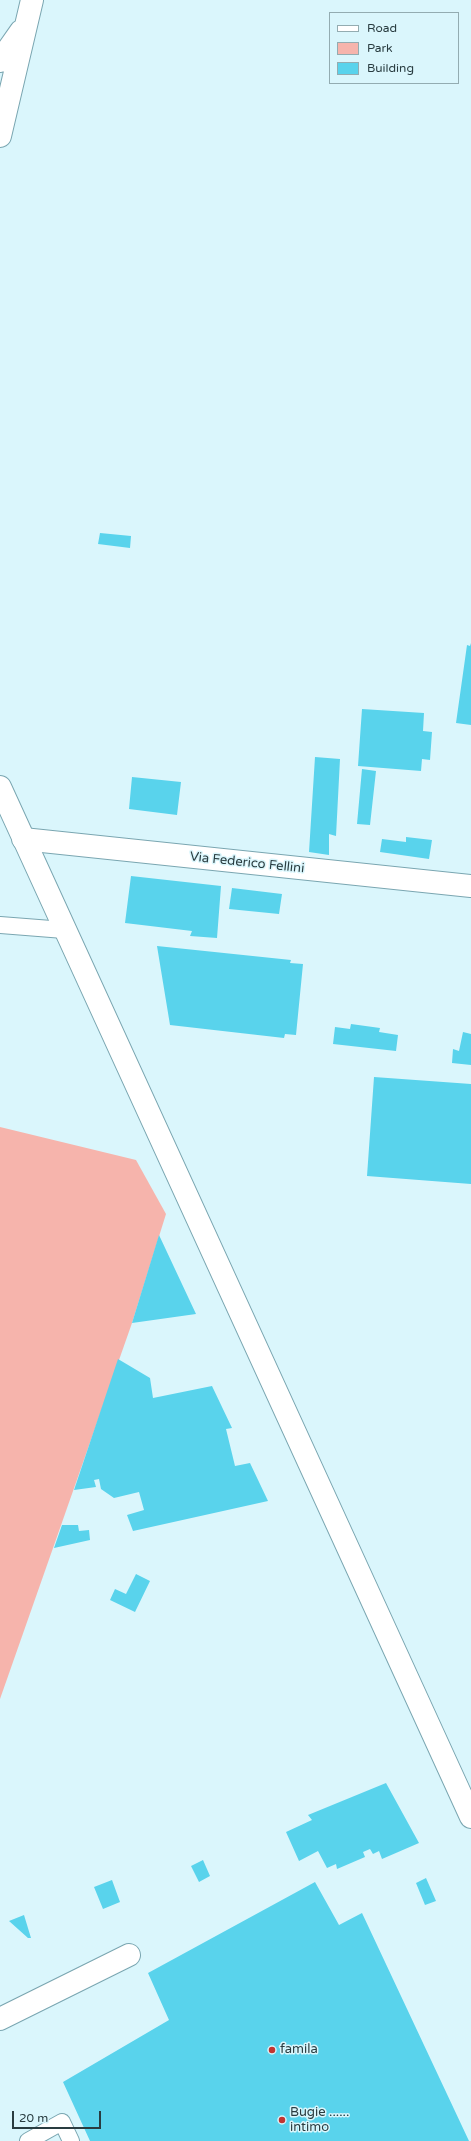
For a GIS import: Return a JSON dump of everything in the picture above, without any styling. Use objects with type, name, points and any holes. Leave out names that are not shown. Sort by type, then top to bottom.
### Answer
[{"type":"main road","points":[[0,136],[32,0]]},
{"type":"main road","points":[[0,61],[28,22]]},
{"type":"main road","points":[[0,787],[64,930],[471,1817]]},
{"type":"main road","name":"Via Federico Fellini","points":[[23,839],[471,886]]},
{"type":"main road","points":[[0,2019],[129,1955]]},
{"type":"lane","points":[[0,925],[64,930]]},
{"type":"lane","points":[[28,2141],[62,2122],[71,2141]]},
{"type":"green space","points":[[0,1127],[136,1160],[166,1214],[132,1323],[0,1699]]},
{"type":"building","points":[[100,533],[131,536],[130,548],[98,544]]},
{"type":"building","points":[[471,643],[471,725],[456,723],[467,645],[470,646]]},
{"type":"building","points":[[362,709],[424,713],[423,731],[432,732],[430,760],[422,759],[421,771],[358,766]]},
{"type":"building","points":[[315,757],[340,759],[336,836],[329,834],[329,855],[309,852]]},
{"type":"building","points":[[362,769],[376,771],[370,825],[357,824]]},
{"type":"building","points":[[132,777],[181,782],[177,815],[129,809]]},
{"type":"building","points":[[406,837],[432,840],[429,859],[380,852],[382,839],[406,842]]},
{"type":"building","points":[[131,876],[221,886],[217,938],[190,936],[192,931],[125,923]]},
{"type":"building","points":[[232,888],[282,894],[279,914],[229,909]]},
{"type":"building","points":[[157,946],[291,960],[290,963],[303,964],[296,1035],[285,1034],[284,1038],[170,1025]]},
{"type":"building","points":[[351,1024],[380,1028],[379,1032],[398,1035],[396,1051],[333,1044],[335,1027],[350,1029]]},
{"type":"building","points":[[463,1032],[471,1034],[471,1065],[452,1063],[453,1049],[459,1051]]},
{"type":"building","points":[[374,1077],[471,1084],[471,1184],[367,1176]]},
{"type":"building","points":[[159,1235],[196,1314],[132,1323]]},
{"type":"building","points":[[118,1359],[150,1378],[153,1398],[212,1386],[232,1428],[226,1429],[235,1466],[250,1463],[268,1501],[133,1531],[127,1515],[144,1510],[139,1492],[114,1498],[101,1489],[99,1479],[94,1480],[96,1487],[74,1490]]},
{"type":"building","points":[[62,1525],[78,1525],[79,1531],[89,1530],[90,1540],[54,1548]]},
{"type":"building","points":[[136,1574],[150,1581],[135,1612],[110,1600],[115,1589],[126,1594]]},
{"type":"building","points":[[386,1783],[419,1843],[382,1859],[379,1851],[373,1854],[370,1849],[363,1852],[365,1857],[337,1869],[336,1864],[327,1868],[318,1851],[299,1861],[286,1832],[312,1820],[308,1815]]},
{"type":"building","points":[[203,1860],[210,1876],[199,1882],[191,1866]]},
{"type":"building","points":[[426,1878],[436,1901],[425,1905],[416,1883]]},
{"type":"building","points":[[112,1880],[120,1902],[103,1909],[94,1887]]},
{"type":"building","name":"famila","points":[[315,1882],[339,1925],[362,1913],[469,2141],[90,2141],[63,2082],[169,2020],[148,1973]]},
{"type":"building","points":[[24,1915],[31,1938],[28,1938],[9,1921]]},
{"type":"place","name":"famila","points":[[272,2050]]},
{"type":"place","name":"Bugie ...... intimo","points":[[282,2120]]}]
